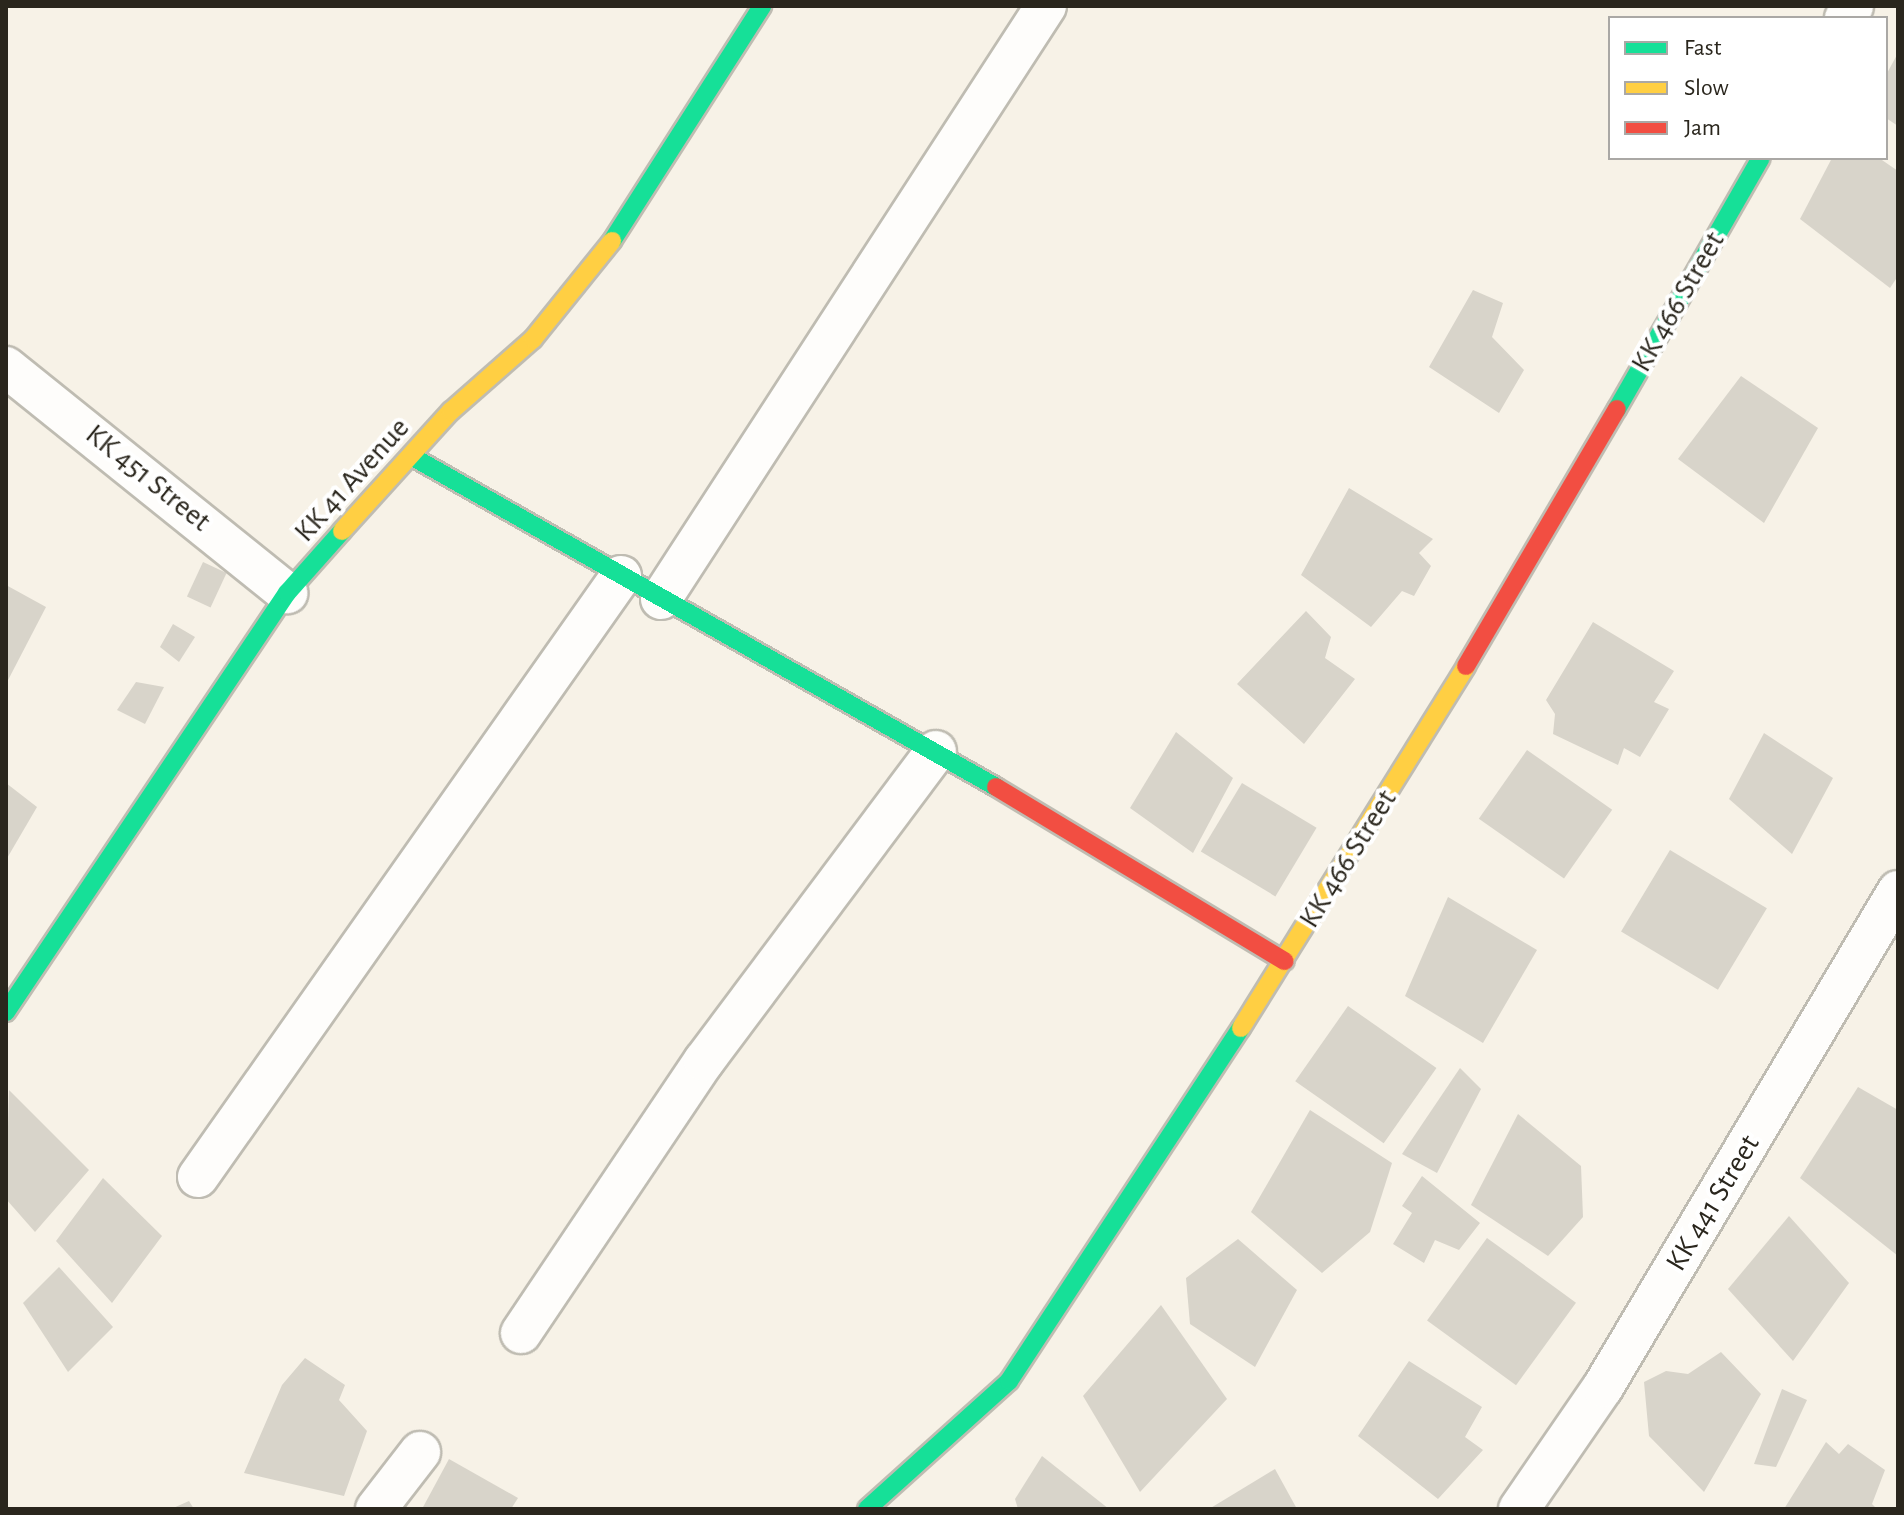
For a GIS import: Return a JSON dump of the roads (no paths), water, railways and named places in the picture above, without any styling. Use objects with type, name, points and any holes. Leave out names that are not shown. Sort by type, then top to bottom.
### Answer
[{"type":"street","name":"KK 41 Avenue","points":[[6,1012],[287,593],[451,411],[533,339],[593,270],[762,6]]},
{"type":"street","points":[[661,599],[1046,6]]},
{"type":"street","name":"KK 466 Street","points":[[867,1509],[1009,1381],[1285,961],[1511,593],[1760,160]]},
{"type":"street","name":"KK 451 Street","points":[[6,367],[287,593]]},
{"type":"street","points":[[411,456],[936,751],[1285,961]]},
{"type":"street","points":[[198,1177],[621,576]]},
{"type":"street","points":[[521,1333],[704,1061],[936,751]]},
{"type":"street","name":"KK 441 Street","points":[[1519,1509],[1603,1387],[1898,891]]},
{"type":"street","points":[[376,1509],[420,1452]]}]
